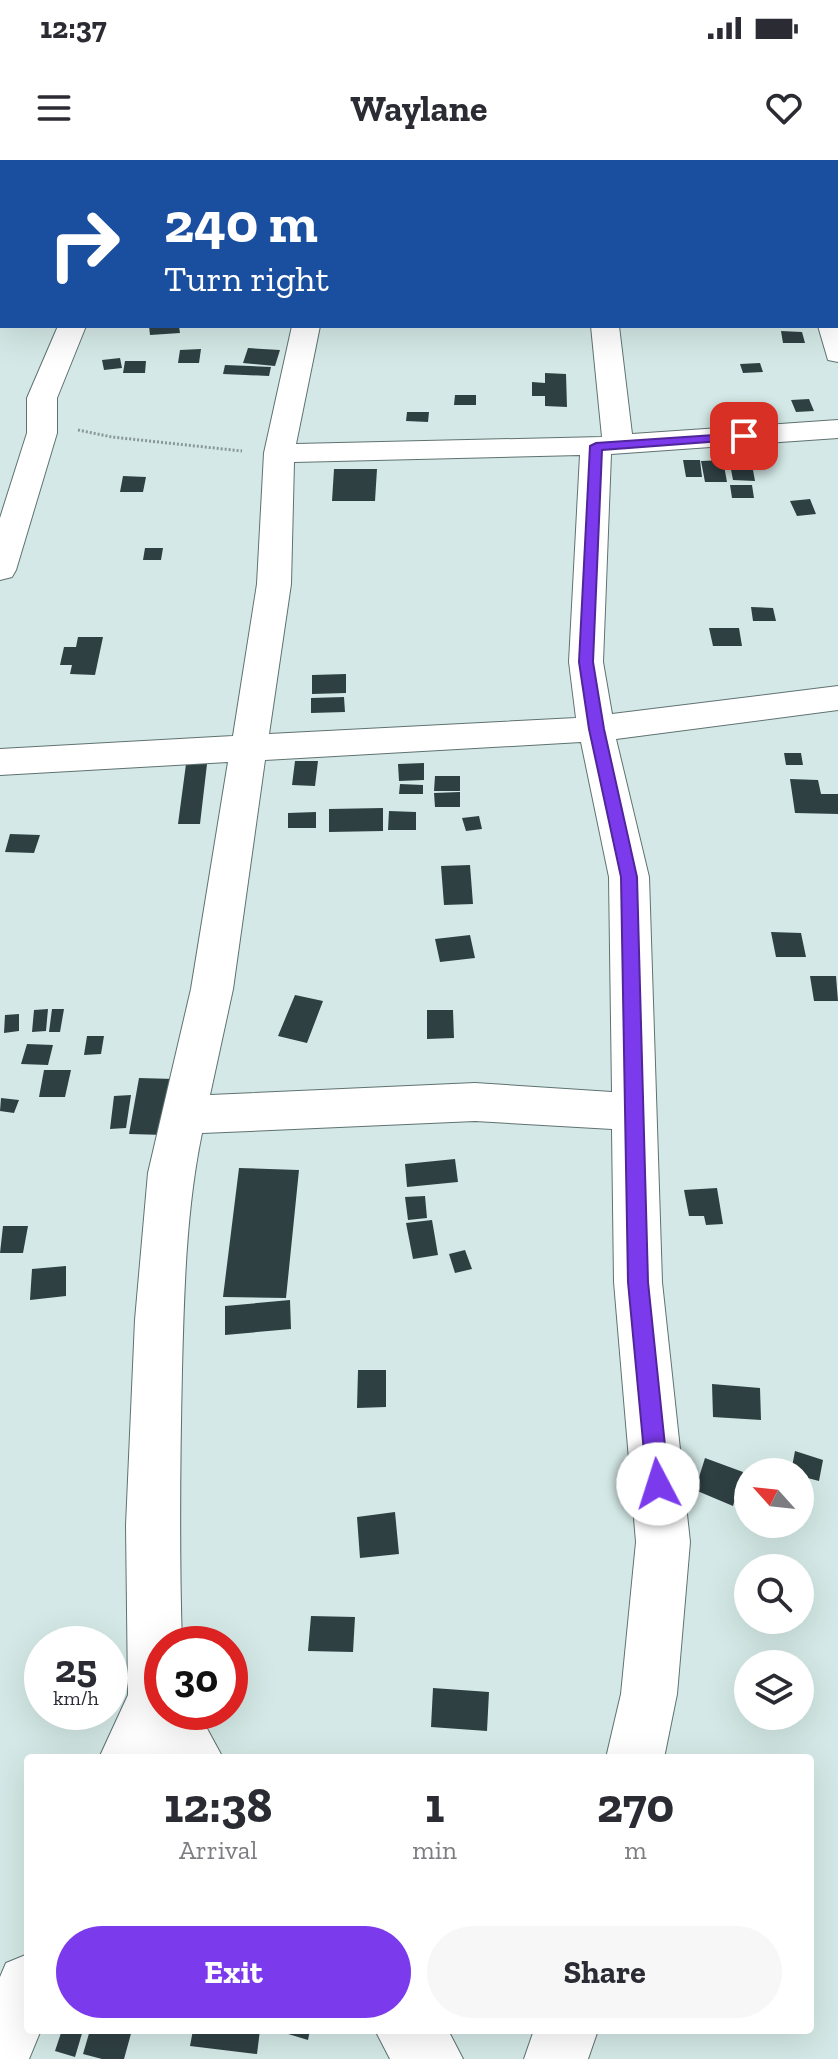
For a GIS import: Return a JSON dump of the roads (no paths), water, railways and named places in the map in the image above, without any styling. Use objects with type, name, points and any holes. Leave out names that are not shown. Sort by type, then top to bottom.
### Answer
[{"type":"street","points":[[0,570],[42,433],[42,398],[71,328]]},
{"type":"street","points":[[157,1626],[152,1525],[159,1320],[171,1173],[212,989],[274,584],[279,453],[306,328]]},
{"type":"street","points":[[605,328],[607,446],[586,662],[596,729],[629,877],[638,1282],[663,1542],[649,1694],[636,1754]]},
{"type":"street","points":[[832,328],[838,354]]},
{"type":"street","points":[[279,453],[607,446],[838,429]]},
{"type":"street","points":[[0,762],[596,729],[838,698]]},
{"type":"street","points":[[184,1115],[475,1102],[635,1112]]},
{"type":"street","points":[[130,1754],[145,1730]]},
{"type":"street","points":[[177,1730],[192,1754]]},
{"type":"street","points":[[0,2052],[24,1995]]},
{"type":"street","points":[[410,2034],[431,2059]]},
{"type":"street","points":[[556,2059],[565,2034]]}]
